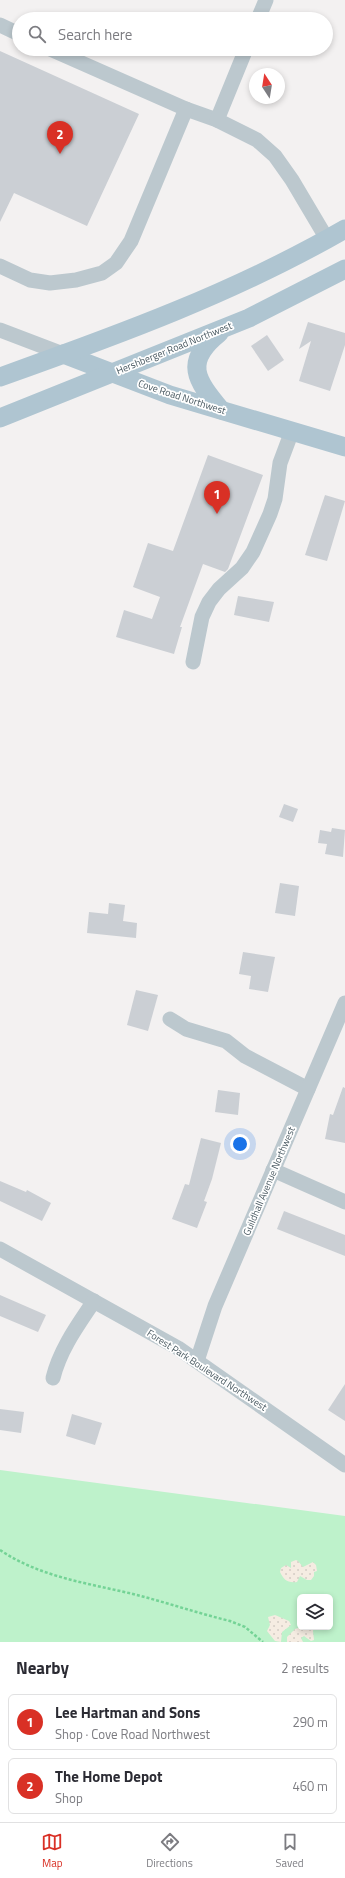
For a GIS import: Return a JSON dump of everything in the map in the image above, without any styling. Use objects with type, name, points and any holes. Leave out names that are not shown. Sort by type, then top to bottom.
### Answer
[{"type":"main road","points":[[0,377],[181,309],[264,272],[345,229]]},
{"type":"main road","name":"Hershberger Road Northwest","points":[[0,418],[228,326],[297,295],[345,269]]},
{"type":"main road","points":[[221,410],[203,388],[199,379],[198,361],[201,352],[208,342],[228,326]]},
{"type":"main road","name":"Cove Road Northwest","points":[[63,354],[170,395],[345,447]]},
{"type":"street","points":[[261,12],[266,0]]},
{"type":"street","points":[[0,25],[12,31]]},
{"type":"street","points":[[66,56],[186,109],[217,120],[257,140],[275,156],[292,180],[327,239]]},
{"type":"street","points":[[217,120],[243,56]]},
{"type":"street","points":[[0,266],[30,280],[50,282],[76,280],[102,274],[116,263],[131,241],[186,109]]},
{"type":"street","name":"Cove Road Northwest","points":[[0,330],[63,354]]},
{"type":"street","points":[[193,662],[202,617],[209,602],[219,589],[242,568],[253,552],[270,514],[275,499],[280,463],[292,431]]},
{"type":"street","name":"Guildhall Avenue Northwest","points":[[196,1361],[215,1306],[345,1003]]},
{"type":"street","points":[[170,1019],[186,1029],[226,1041],[245,1056],[308,1089]]},
{"type":"street","points":[[273,1170],[345,1202]]},
{"type":"street","name":"Forest Park Boulevard Northwest","points":[[0,1249],[142,1327],[196,1361],[345,1465]]},
{"type":"street","points":[[53,1378],[57,1361],[74,1331],[94,1301]]},
{"type":"path","points":[[0,1550],[23,1564],[66,1580],[132,1594],[230,1621],[245,1627],[263,1642]]},
{"type":"green space","points":[[0,1470],[345,1516],[345,1642],[0,1642]]},
{"type":"sand","points":[[296,1560],[303,1567],[313,1562],[316,1565],[317,1571],[314,1572],[314,1576],[311,1580],[307,1580],[300,1576],[297,1582],[291,1582],[283,1577],[280,1572],[281,1568],[286,1565],[291,1568],[291,1562]]},
{"type":"sand","points":[[275,1615],[289,1621],[291,1625],[282,1632],[281,1642],[275,1641],[267,1631],[270,1625],[268,1617]]},
{"type":"sand","points":[[295,1629],[313,1630],[314,1640],[311,1641],[304,1636],[301,1638],[303,1642],[287,1642],[287,1637]]},
{"type":"building","points":[[0,51],[139,114],[87,226],[14,193],[0,222]]},
{"type":"building","points":[[308,322],[345,333],[345,345],[330,391],[299,381],[311,341],[299,349]]},
{"type":"building","points":[[267,335],[284,360],[268,371],[251,346]]},
{"type":"building","points":[[208,455],[263,475],[228,569],[225,572],[203,564],[180,627],[182,627],[174,654],[116,637],[124,610],[152,619],[160,597],[133,587],[148,543],[173,551]]},
{"type":"building","points":[[325,495],[345,501],[327,561],[305,555]]},
{"type":"building","points":[[238,596],[274,602],[269,622],[234,615]]},
{"type":"building","points":[[284,804],[298,809],[293,822],[279,817]]},
{"type":"building","points":[[332,828],[345,830],[343,857],[325,854],[327,844],[318,843],[320,830],[331,832]]},
{"type":"building","points":[[280,883],[299,886],[295,916],[275,913]]},
{"type":"building","points":[[109,903],[125,905],[123,921],[137,923],[136,938],[87,933],[89,912],[108,914]]},
{"type":"building","points":[[243,952],[275,957],[268,992],[249,989],[251,976],[239,974]]},
{"type":"building","points":[[136,990],[158,995],[148,1031],[127,1025]]},
{"type":"building","points":[[343,1087],[345,1088],[345,1143],[325,1139],[330,1114],[333,1115]]},
{"type":"building","points":[[218,1090],[240,1093],[238,1115],[215,1112]]},
{"type":"building","points":[[201,1138],[221,1143],[212,1179],[204,1201],[207,1202],[197,1228],[172,1219],[185,1184],[189,1185]]},
{"type":"building","points":[[0,1181],[26,1192],[27,1190],[51,1203],[42,1221],[0,1201]]},
{"type":"building","points":[[284,1211],[345,1235],[345,1256],[277,1229]]},
{"type":"building","points":[[0,1295],[46,1315],[38,1332],[0,1316]]},
{"type":"building","points":[[345,1384],[345,1421],[328,1410]]},
{"type":"building","points":[[0,1409],[24,1412],[21,1433],[0,1430]]},
{"type":"building","points":[[72,1414],[102,1423],[95,1445],[66,1436]]},
{"type":"place","name":"The Home Depot","points":[[60,154]]},
{"type":"place","name":"Lee Hartman and Sons","points":[[217,514]]}]
